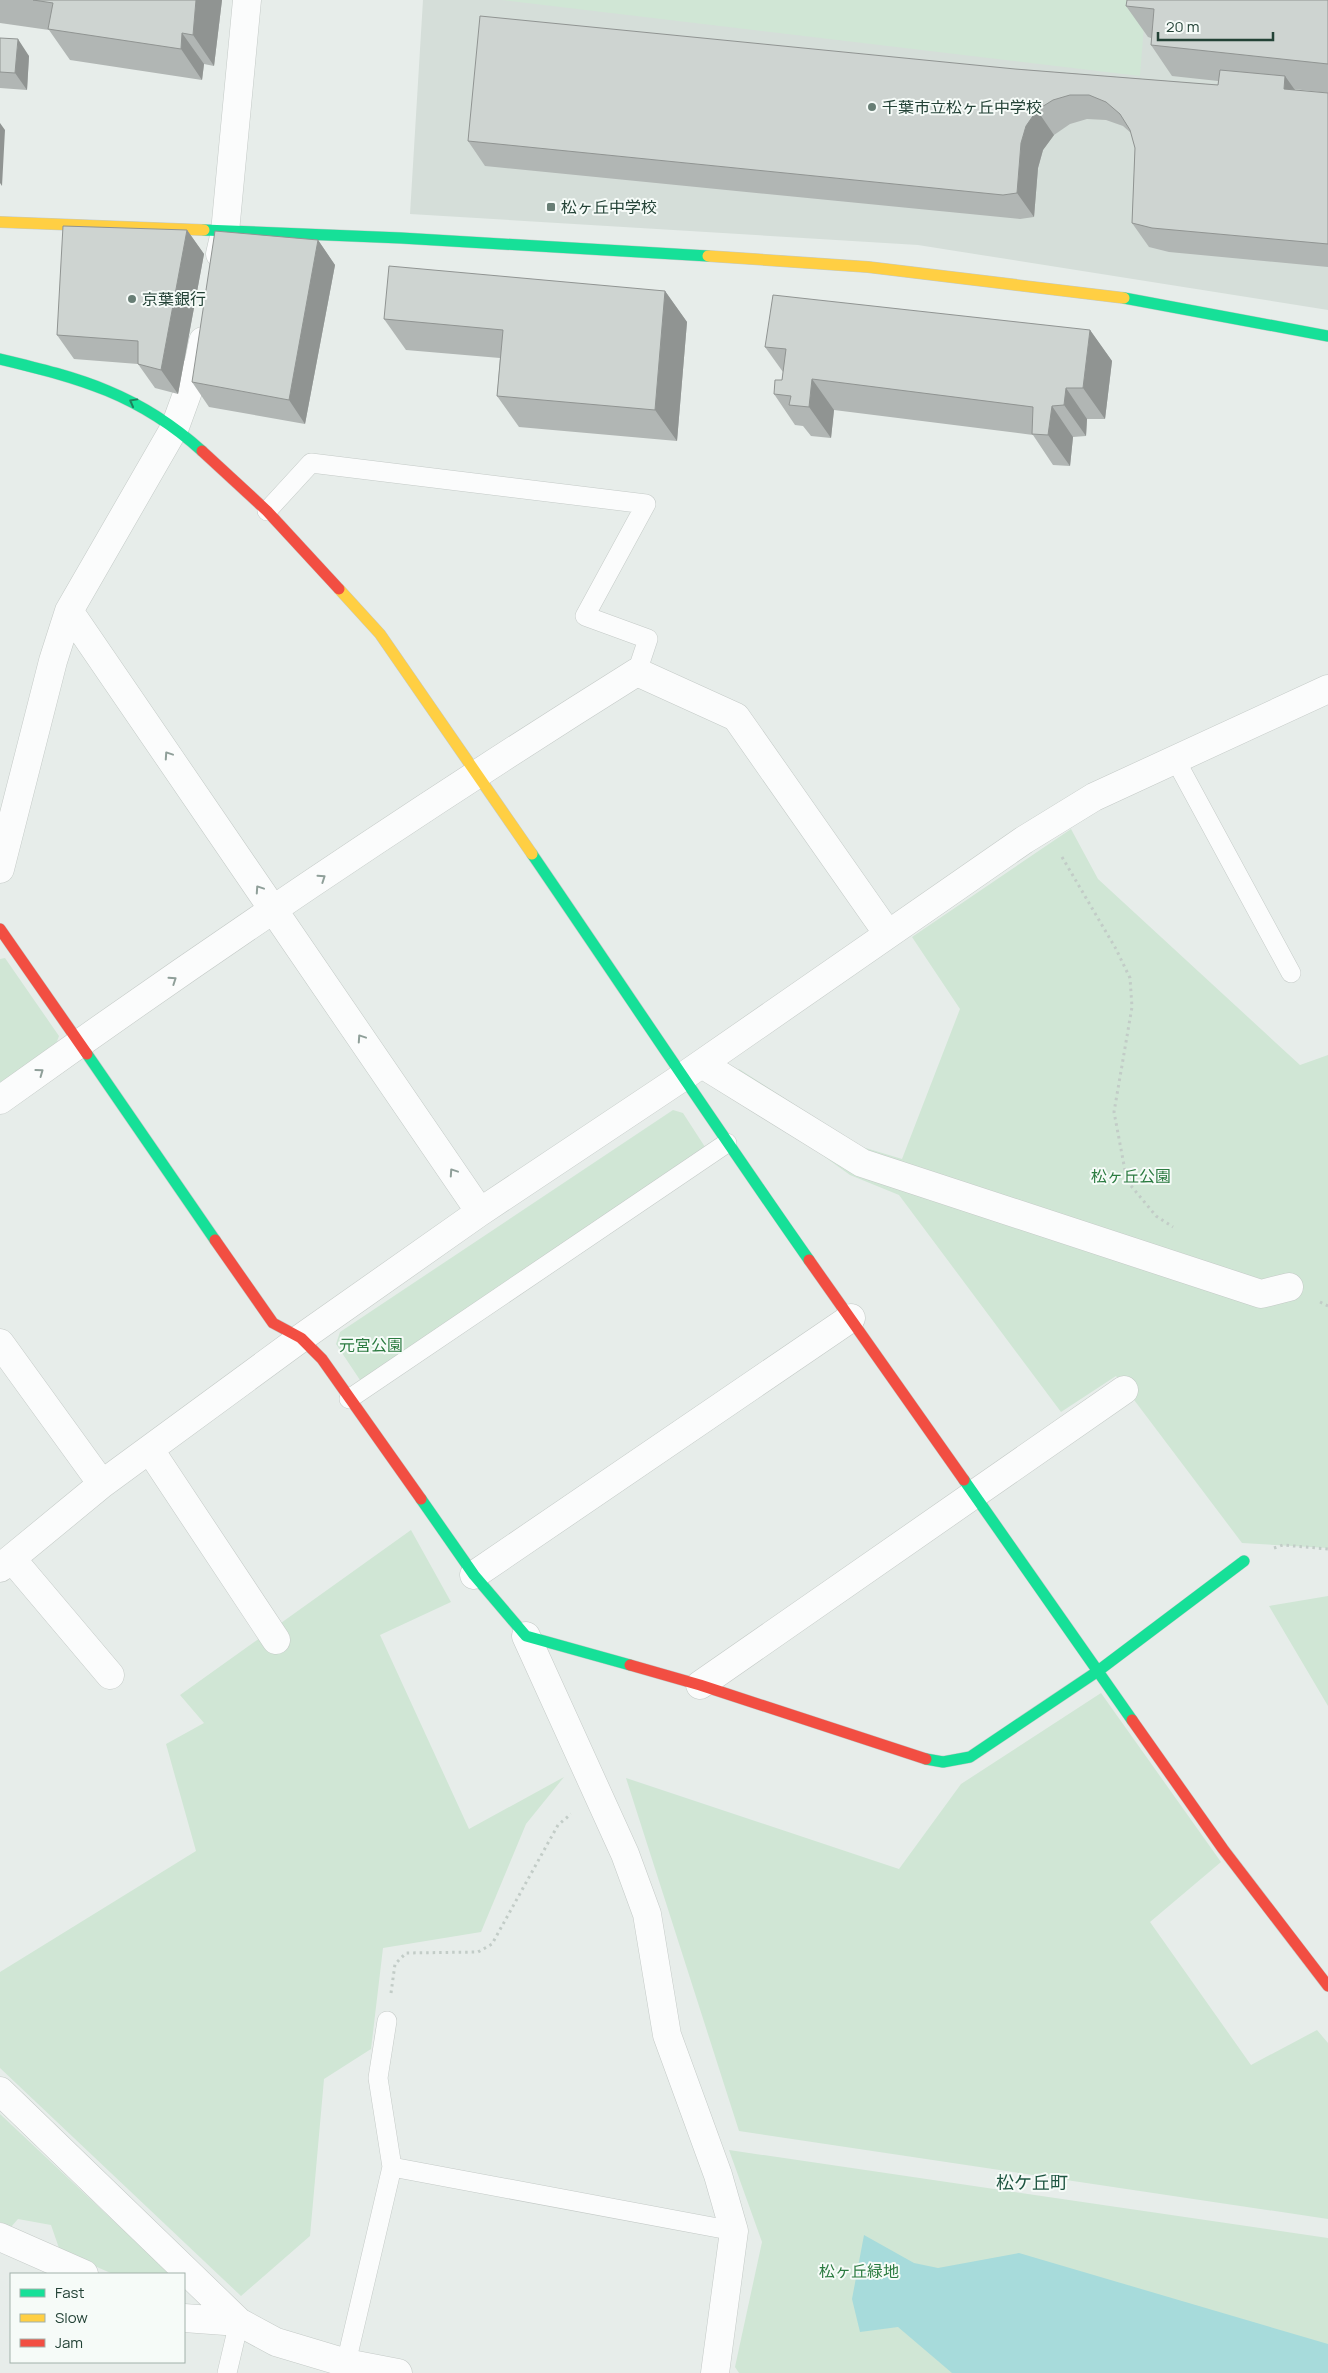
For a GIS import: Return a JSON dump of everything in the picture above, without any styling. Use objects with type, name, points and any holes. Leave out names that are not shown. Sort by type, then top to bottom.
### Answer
[{"type":"street","points":[[216,274],[225,232],[247,0]]},
{"type":"street","points":[[0,222],[656,252],[868,267],[1134,299],[1328,336]]},
{"type":"street","points":[[0,869],[53,662],[69,611],[175,427],[199,361],[208,313]]},
{"type":"street","points":[[0,358],[64,374],[129,399],[175,427],[267,511],[380,634],[476,773],[693,1070],[727,1143],[1223,1849],[1328,1986]]},
{"type":"street","points":[[69,611],[480,1212]]},
{"type":"street","points":[[0,1100],[80,1043],[476,773],[637,672],[736,717],[888,934]]},
{"type":"street","points":[[110,1675],[6,1564],[102,1484],[301,1338],[480,1212],[693,1070],[1045,827],[1094,797],[1328,689]]},
{"type":"street","points":[[0,929],[273,1323],[301,1338],[322,1359],[474,1575],[526,1636],[625,1854],[647,1914],[667,2035],[718,2175],[734,2231],[715,2373]]},
{"type":"street","points":[[693,1070],[862,1163],[1261,1294],[1288,1287]]},
{"type":"street","points":[[474,1575],[851,1318]]},
{"type":"street","points":[[0,1343],[102,1484]]},
{"type":"street","points":[[700,1685],[1124,1390]]},
{"type":"street","points":[[150,1450],[276,1640]]},
{"type":"street","points":[[526,1636],[700,1685],[921,1758],[943,1762],[970,1757],[1098,1671],[1244,1561]]},
{"type":"street","points":[[0,2091],[207,2288],[239,2322],[276,2342],[346,2363],[396,2373]]},
{"type":"street","points":[[0,2237],[82,2273]]},
{"type":"street","points":[[185,2318],[239,2322]]},
{"type":"lane","points":[[267,511],[311,463],[646,504],[585,616],[648,639],[637,672]]},
{"type":"lane","points":[[1175,759],[1291,973]]},
{"type":"lane","points":[[349,1399],[727,1143]]},
{"type":"lane","points":[[346,2363],[392,2167],[378,2078],[387,2021]]},
{"type":"lane","points":[[392,2167],[734,2231]]},
{"type":"lane","points":[[227,2373],[239,2322]]},
{"type":"path","points":[[1045,827],[1116,949],[1130,978],[1132,1007],[1114,1112],[1120,1153],[1127,1181],[1156,1216],[1178,1230]]},
{"type":"path","points":[[1244,1561],[1283,1545],[1328,1549]]},
{"type":"path","points":[[387,2021],[395,1964],[406,1953],[478,1952],[492,1944],[558,1825],[595,1790]]},
{"type":"shaded area","name":"千葉市立松ヶ丘中学校","points":[[423,0],[1328,0],[1328,310],[918,245],[410,214]]},
{"type":"green space","points":[[502,0],[1146,0],[1140,76]]},
{"type":"green space","name":"松ヶ丘公園","points":[[1071,829],[1098,879],[1300,1065],[1328,1055],[1328,1548],[1242,1543],[1116,1376],[1061,1412],[899,1195],[850,1175],[729,1088],[739,1069],[859,1146],[902,1159],[960,1009],[912,937]]},
{"type":"green space","points":[[5,958],[59,1036],[53,1052],[0,1088],[0,959]]},
{"type":"green space","name":"元宮公園","points":[[673,1110],[683,1113],[705,1147],[700,1154],[371,1378],[360,1380],[336,1344],[340,1332]]},
{"type":"green space","points":[[411,1530],[451,1602],[380,1635],[469,1829],[564,1777],[526,1824],[481,1932],[383,1948],[371,2049],[324,2079],[310,2236],[241,2296],[0,2068],[0,1972],[196,1851],[166,1744],[204,1723],[180,1695]]},
{"type":"green space","points":[[1328,1596],[1328,1706],[1269,1606]]},
{"type":"green space","points":[[1101,1693],[1221,1862],[1150,1922],[1251,2065],[1317,2030],[1328,2043],[1328,2219],[739,2131],[626,1778],[899,1869],[961,1784]]},
{"type":"green space","points":[[0,2114],[169,2273],[111,2273],[60,2251],[51,2225],[18,2219],[11,2227],[0,2222]]},
{"type":"green space","name":"松ヶ丘緑地","points":[[729,2150],[1328,2238],[1328,2373],[739,2373],[735,2367],[762,2242]]},
{"type":"water","points":[[864,2235],[914,2263],[938,2268],[1019,2253],[1328,2344],[1328,2373],[952,2373],[898,2327],[860,2332],[852,2299]]},
{"type":"building","points":[[33,0],[196,0],[193,35],[182,33],[181,49],[48,29],[53,3]]},
{"type":"building","points":[[1127,0],[1328,0],[1328,64],[1151,45],[1154,9],[1126,6]]},
{"type":"building","points":[[480,16],[1015,69],[1218,85],[1220,70],[1285,76],[1284,89],[1328,93],[1328,244],[1152,228],[1132,223],[1135,148],[1130,130],[1120,114],[1106,102],[1089,95],[1070,95],[1053,100],[1037,110],[1026,126],[1021,143],[1017,193],[1003,195],[468,141]]},
{"type":"building","points":[[0,38],[18,39],[15,73],[0,72]]},
{"type":"building","points":[[63,226],[187,230],[161,370],[138,364],[138,341],[57,335]]},
{"type":"building","points":[[215,231],[318,240],[289,400],[192,382]]},
{"type":"building","points":[[389,266],[665,291],[655,410],[497,396],[503,330],[384,319]]},
{"type":"building","points":[[773,295],[1090,330],[1083,388],[1066,388],[1064,405],[1052,406],[1048,435],[1032,434],[1033,407],[812,379],[809,407],[789,405],[791,396],[774,394],[775,380],[782,380],[786,349],[765,347]]},
{"type":"traffic: fast","points":[[204,230],[401,238],[708,256]]},
{"type":"traffic: fast","points":[[1124,298],[1328,336]]},
{"type":"traffic: fast","points":[[0,359],[56,373],[107,391],[155,415],[179,431],[202,451]]},
{"type":"traffic: fast","points":[[532,854],[809,1260]]},
{"type":"traffic: fast","points":[[87,1054],[215,1240]]},
{"type":"traffic: fast","points":[[964,1480],[1132,1720]]},
{"type":"traffic: fast","points":[[421,1499],[474,1575],[526,1636],[630,1665]]},
{"type":"traffic: fast","points":[[926,1759],[943,1762],[970,1757],[1098,1671],[1244,1561]]},
{"type":"traffic: slow","points":[[0,222],[204,230]]},
{"type":"traffic: slow","points":[[708,256],[868,267],[1124,298]]},
{"type":"traffic: slow","points":[[339,589],[380,634],[532,854]]},
{"type":"traffic: jam","points":[[202,451],[267,511],[339,589]]},
{"type":"traffic: jam","points":[[0,929],[87,1054]]},
{"type":"traffic: jam","points":[[215,1240],[273,1323],[301,1338],[322,1359],[421,1499]]},
{"type":"traffic: jam","points":[[809,1260],[964,1480]]},
{"type":"traffic: jam","points":[[630,1665],[700,1685],[926,1759]]},
{"type":"traffic: jam","points":[[1132,1720],[1223,1849],[1328,1986]]},
{"type":"place","name":"千葉市立松ヶ丘中学校","points":[[872,107]]},
{"type":"place","name":"松ヶ丘中学校","points":[[551,207]]},
{"type":"place","name":"京葉銀行","points":[[132,299]]},
{"type":"district","name":"松ケ丘町","points":[[1032,2183]]}]
